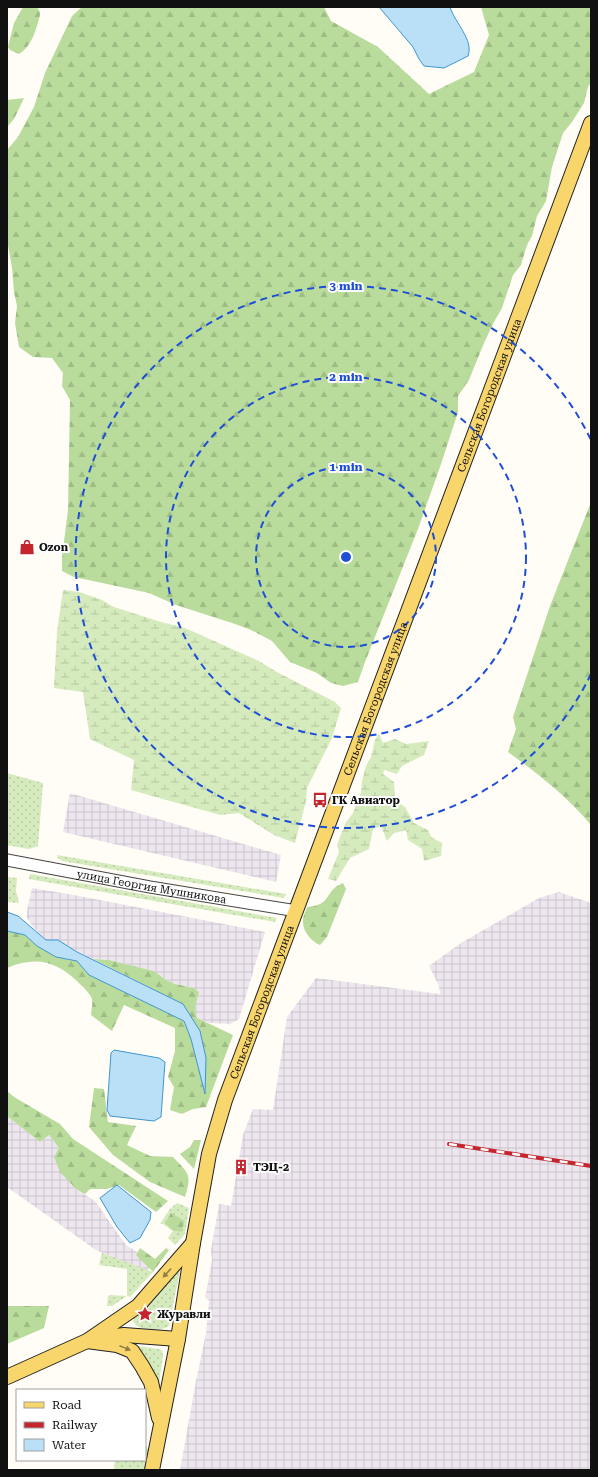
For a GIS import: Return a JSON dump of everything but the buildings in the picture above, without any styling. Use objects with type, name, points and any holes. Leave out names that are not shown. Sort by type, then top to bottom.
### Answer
[{"type":"main road","name":"Сельская Богородская улица","points":[[152,1470],[178,1339],[193,1243],[213,1139],[226,1100],[591,123]]},
{"type":"main road","points":[[87,1341],[138,1306],[193,1243]]},
{"type":"main road","points":[[7,1377],[87,1341],[107,1336],[124,1335],[178,1339]]},
{"type":"main road","points":[[87,1341],[117,1345],[132,1351],[151,1382],[160,1425],[159,1432]]},
{"type":"street","name":"улица Георгия Мушникова","points":[[7,860],[150,887],[297,911]]},
{"type":"shaded area","points":[[70,793],[281,855],[276,882],[63,832]]},
{"type":"shaded area","points":[[32,888],[265,932],[239,1019],[230,1024],[209,1023],[197,1018],[195,1008],[199,992],[194,988],[175,984],[166,980],[154,971],[109,960],[93,959],[68,947],[58,940],[46,940],[33,927],[27,918]]},
{"type":"shaded area","points":[[559,892],[591,903],[591,1470],[180,1470],[206,1333],[209,1300],[205,1298],[212,1260],[211,1250],[219,1204],[231,1206],[243,1135],[253,1109],[273,1110],[287,1017],[316,978],[440,994],[439,986],[429,966],[461,943],[539,898]]},
{"type":"shaded area","points":[[7,1116],[40,1142],[49,1135],[59,1148],[76,1189],[95,1201],[126,1245],[153,1262],[146,1272],[96,1250],[7,1187]]},
{"type":"green space","points":[[23,7],[37,7],[40,15],[35,32],[30,42],[19,54],[10,50],[8,47],[14,23]]},
{"type":"green space","points":[[82,7],[324,7],[331,21],[378,47],[429,94],[474,72],[489,35],[481,7],[591,7],[591,82],[588,87],[584,103],[563,133],[552,167],[546,201],[537,216],[532,236],[527,245],[521,265],[513,275],[502,308],[484,343],[469,380],[458,396],[458,412],[441,464],[418,529],[358,682],[343,686],[331,683],[317,673],[290,662],[272,641],[251,630],[235,624],[176,605],[149,593],[74,577],[62,571],[62,557],[68,510],[70,400],[62,386],[63,373],[52,358],[33,357],[19,347],[15,323],[17,306],[7,239],[7,150],[18,137],[34,107],[45,73],[72,16]]},
{"type":"green space","points":[[24,98],[14,119],[7,127],[7,100]]},
{"type":"green space","points":[[591,502],[591,825],[562,795],[508,752],[516,729],[513,717],[550,606]]},
{"type":"green space","points":[[63,590],[79,592],[102,600],[114,607],[185,628],[259,661],[275,671],[335,702],[341,708],[332,738],[307,788],[306,801],[295,843],[274,835],[239,813],[220,815],[131,790],[134,760],[90,739],[83,692],[54,688],[57,632]]},
{"type":"green space","points":[[379,733],[383,743],[395,739],[406,744],[429,741],[424,755],[402,766],[397,774],[384,770],[383,774],[394,782],[395,800],[405,807],[414,823],[428,830],[431,837],[442,843],[441,856],[424,861],[422,849],[408,840],[406,830],[394,833],[387,841],[381,826],[373,829],[369,849],[350,858],[336,881],[328,879],[339,852],[337,845],[345,824],[353,813],[361,793],[362,781],[366,766],[371,757],[375,740]]},
{"type":"green space","points":[[7,773],[43,783],[38,846],[29,849],[7,845]]},
{"type":"green space","points":[[57,855],[286,894],[284,898],[62,861]]},
{"type":"green space","points":[[30,874],[277,918],[275,922],[29,879]]},
{"type":"green space","points":[[7,877],[17,878],[16,891],[19,903],[7,902]]},
{"type":"green space","points":[[343,883],[346,889],[327,937],[320,945],[310,938],[304,928],[303,918],[307,907],[312,907],[323,902],[334,888]]},
{"type":"green space","points":[[7,931],[25,934],[37,946],[56,957],[77,961],[89,975],[184,1021],[191,1039],[205,1092],[183,1004],[93,959],[109,960],[154,971],[166,980],[175,984],[194,988],[199,992],[195,1008],[197,1018],[233,1035],[206,1107],[193,1109],[182,1114],[170,1110],[174,1087],[168,1077],[175,1051],[175,1028],[124,1005],[112,1031],[91,1015],[92,999],[90,994],[62,969],[54,965],[36,962],[17,964],[7,968]]},
{"type":"green space","points":[[94,1088],[104,1089],[108,1122],[136,1126],[127,1145],[150,1156],[173,1157],[183,1167],[188,1175],[185,1197],[150,1182],[113,1155],[89,1127]]},
{"type":"green space","points":[[7,1091],[14,1097],[60,1124],[73,1139],[168,1201],[156,1212],[119,1185],[107,1189],[90,1189],[85,1194],[76,1189],[60,1172],[54,1157],[59,1148],[49,1135],[40,1142],[7,1116]]},
{"type":"green space","points":[[194,1140],[201,1140],[194,1169],[180,1154],[190,1147]]},
{"type":"green space","points":[[177,1203],[189,1208],[185,1234],[175,1245],[168,1238],[173,1231],[163,1224],[160,1224],[170,1209]]},
{"type":"green space","points":[[171,1213],[185,1221],[181,1232],[172,1230],[165,1223]]},
{"type":"green space","points":[[140,1248],[155,1259],[166,1248],[169,1250],[153,1272],[136,1255]]},
{"type":"green space","points":[[102,1253],[153,1272],[130,1297],[127,1296],[127,1269],[99,1265]]},
{"type":"green space","points":[[178,1269],[180,1270],[169,1326],[163,1329],[153,1329],[137,1326],[133,1321],[135,1316]]},
{"type":"green space","points":[[110,1295],[127,1296],[112,1306],[107,1306],[108,1296]]},
{"type":"green space","points":[[7,1306],[49,1306],[44,1328],[7,1344]]},
{"type":"green space","points":[[138,1346],[159,1349],[162,1351],[163,1356],[159,1384],[157,1384],[137,1348]]},
{"type":"green space","points":[[147,1447],[149,1454],[146,1470],[114,1470],[115,1461],[146,1461]]},
{"type":"water","points":[[379,7],[450,7],[466,38],[469,50],[468,56],[444,68],[424,66],[413,47]]},
{"type":"water","points":[[7,912],[18,916],[46,940],[58,940],[77,952],[183,1004],[200,1031],[206,1058],[205,1094],[191,1039],[184,1021],[89,975],[77,961],[56,957],[37,946],[25,935],[7,931]]},
{"type":"water","points":[[114,1050],[159,1058],[165,1062],[161,1117],[154,1121],[110,1116],[107,1110],[111,1053]]},
{"type":"water","points":[[117,1185],[151,1212],[150,1220],[140,1238],[130,1243],[117,1227],[100,1198]]},
{"type":"railway","points":[[449,1144],[591,1166]]},
{"type":"place","name":"Ozon","points":[[27,547]]},
{"type":"place","name":"ГК Авиатор","points":[[320,800]]},
{"type":"place","name":"ТЭЦ-2","points":[[241,1167]]},
{"type":"place","name":"Журавли","points":[[145,1314]]}]
